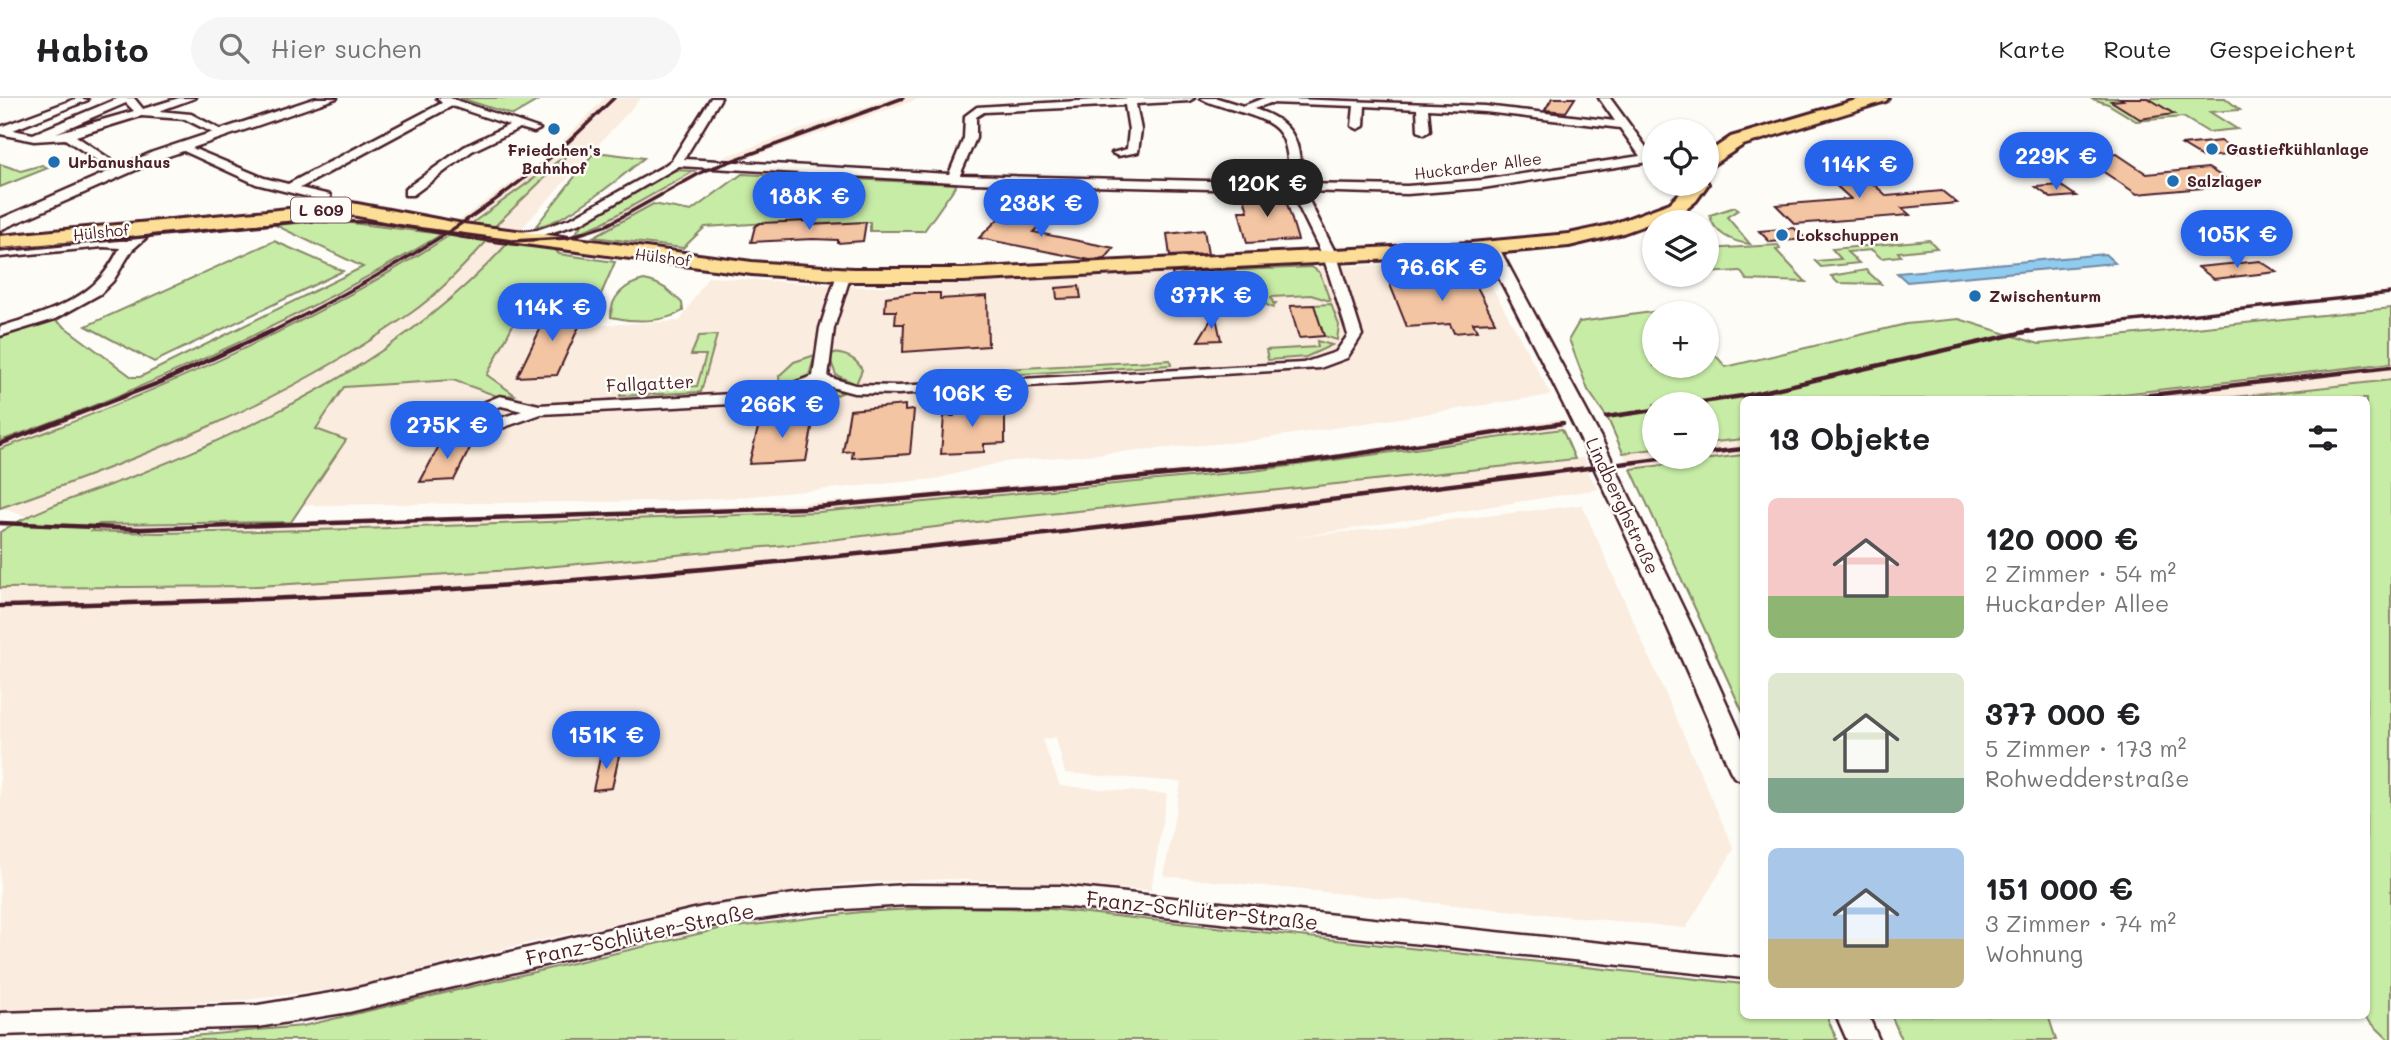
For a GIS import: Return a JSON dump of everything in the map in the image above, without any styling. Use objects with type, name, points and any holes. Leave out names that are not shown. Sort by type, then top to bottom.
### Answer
[{"type":"main road","points":[[0,225],[118,171],[221,133],[330,98]]},
{"type":"main road","points":[[1719,150],[1737,141],[1880,98]]},
{"type":"main road","name":"L 609","points":[[1330,256],[1490,248],[1569,240],[1616,229],[1677,207],[1691,196]]},
{"type":"main road","name":"Hülshof","points":[[0,242],[326,209],[369,210],[437,226],[752,268],[844,274],[1020,272],[1330,256]]},
{"type":"main road","name":"Lindberghstraße","points":[[1490,248],[1552,359],[1622,501],[1740,763]]},
{"type":"main road","points":[[1854,1019],[1863,1040]]},
{"type":"street","points":[[37,98],[53,108]]},
{"type":"street","points":[[34,138],[128,98],[141,113],[187,116],[221,133]]},
{"type":"street","points":[[0,131],[34,138],[67,135],[190,98]]},
{"type":"street","points":[[439,98],[534,129]]},
{"type":"street","points":[[514,236],[537,235],[569,224],[676,162],[716,98]]},
{"type":"street","points":[[954,178],[968,144],[971,116],[975,111],[1189,98]]},
{"type":"street","points":[[844,274],[827,328],[820,379],[854,389],[898,390],[1323,364],[1347,353],[1355,335],[1330,256],[1296,188],[1294,148],[1285,131],[1268,117],[1206,98]]},
{"type":"street","points":[[1604,98],[1642,148]]},
{"type":"street","points":[[0,131],[53,108],[85,99]]},
{"type":"street","points":[[1245,109],[1269,100],[1422,108],[1455,103],[1622,125]]},
{"type":"street","points":[[288,189],[451,102]]},
{"type":"street","points":[[1118,153],[1132,152],[1135,141],[1130,102]]},
{"type":"street","points":[[1358,126],[1360,104]]},
{"type":"street","points":[[1422,108],[1424,131]]},
{"type":"street","points":[[409,192],[468,149],[519,124]]},
{"type":"street","points":[[67,135],[118,171]]},
{"type":"street","points":[[181,147],[249,177],[326,198],[326,209]]},
{"type":"street","name":"Huckarder Allee","points":[[660,159],[954,178],[1296,188],[1442,189],[1642,159]]},
{"type":"street","points":[[434,174],[456,176]]},
{"type":"street","points":[[569,224],[562,233],[563,238],[577,245]]},
{"type":"street","points":[[0,332],[50,316],[95,291],[108,278],[130,245],[152,226]]},
{"type":"street","name":"Hülshof","points":[[0,253],[103,243],[130,245]]},
{"type":"street","name":"Fallgatter","points":[[539,410],[750,397],[779,393],[820,379]]},
{"type":"street","name":"Franz-Schlüter-Straße","points":[[0,1024],[258,1016],[349,1001],[703,917],[815,901],[906,895],[1059,896],[1740,968]]},
{"type":"shaded area","points":[[605,98],[641,98],[520,230],[492,229],[564,158],[468,226],[455,223],[545,159]]},
{"type":"shaded area","points":[[890,98],[921,98],[736,162],[724,157]]},
{"type":"shaded area","points":[[694,171],[706,172],[616,223],[576,237],[575,234],[600,224]]},
{"type":"shaded area","points":[[328,216],[387,220],[515,242],[495,240],[507,244],[473,282],[430,318],[337,380],[275,413],[142,472],[61,504],[25,516],[1,508],[148,453],[284,388],[412,312],[488,241],[450,235],[352,293],[268,337],[79,420],[0,449],[0,441],[116,397],[264,331],[441,234],[351,223],[308,222],[149,237],[158,232]]},
{"type":"shaded area","points":[[1472,261],[1479,263],[1551,395],[1248,441],[1002,462],[935,479],[740,497],[670,501],[303,505],[346,440],[316,429],[344,387],[453,380],[497,396],[514,395],[487,376],[521,309],[596,306],[587,326],[680,321],[708,277],[860,287]]},
{"type":"shaded area","points":[[2391,363],[2391,380],[2244,396],[2105,396]]},
{"type":"shaded area","points":[[1559,419],[1565,426],[1562,429],[1355,459],[818,512],[361,529],[96,531],[103,524],[187,525],[578,514],[843,501],[1322,457]]},
{"type":"shaded area","points":[[1740,439],[1740,455],[1719,458],[1719,442]]},
{"type":"shaded area","points":[[1642,451],[1642,468],[1631,469],[1623,453]]},
{"type":"shaded area","points":[[1584,458],[1590,471],[1587,472],[1599,489],[1292,538],[1582,505],[1734,849],[1686,928],[1164,876],[1181,782],[1065,773],[1056,737],[1042,740],[1060,786],[1167,794],[1151,890],[948,879],[851,883],[711,903],[519,945],[353,987],[237,1001],[0,1012],[0,588],[258,586],[512,570],[797,544],[1001,519]]},
{"type":"green space","points":[[460,98],[542,98],[513,115]]},
{"type":"green space","points":[[2090,98],[2225,98],[2240,110],[2210,112],[2237,129],[2208,132],[2183,117],[2136,121],[2108,104]]},
{"type":"green space","points":[[604,153],[644,158],[576,209],[547,224],[536,226],[592,155]]},
{"type":"green space","points":[[566,157],[492,229],[468,226],[561,159]]},
{"type":"green space","points":[[0,164],[21,171],[42,165],[48,168],[0,187]]},
{"type":"green space","points":[[675,170],[694,171],[600,224],[575,234],[585,220]]},
{"type":"green space","points":[[742,174],[957,184],[924,231],[870,231],[870,222],[815,224],[815,220],[705,227],[683,248],[593,237],[653,204],[691,211]]},
{"type":"green space","points":[[1735,207],[1738,210],[1727,217],[1750,244],[1719,232],[1719,212]]},
{"type":"green space","points":[[308,222],[351,223],[442,234],[335,294],[226,348],[114,397],[0,441],[0,332],[50,316],[132,377],[140,377],[363,267],[275,225]]},
{"type":"green space","points":[[450,235],[488,240],[432,297],[364,345],[315,374],[213,425],[107,469],[0,508],[0,449],[117,405],[231,355],[343,299]]},
{"type":"green space","points":[[1929,240],[1937,248],[1898,252],[1901,256],[1881,258],[1872,250],[1847,252],[1859,263],[1821,267],[1815,261],[1841,259],[1832,249]]},
{"type":"green space","points":[[274,241],[343,271],[154,362],[86,326]]},
{"type":"green space","points":[[507,244],[553,247],[559,254],[615,262],[596,306],[521,309],[487,375],[515,395],[497,396],[453,380],[344,387],[316,429],[346,440],[291,522],[99,524],[92,531],[158,533],[361,529],[818,512],[1253,471],[1562,429],[1575,459],[1001,519],[797,544],[512,570],[258,586],[0,588],[0,532],[51,506],[192,452],[291,405],[384,349],[427,318],[469,283]]},
{"type":"green space","points":[[1778,245],[1780,249],[1776,250],[1806,282],[1747,280],[1740,271],[1719,272],[1719,248]]},
{"type":"green space","points":[[1312,267],[1320,273],[1330,301],[1311,295],[1271,297],[1273,303],[1276,303],[1273,308],[1265,304],[1251,304],[1256,309],[1253,310],[1245,305],[1226,306],[1218,271]]},
{"type":"green space","points":[[1866,270],[1881,284],[1838,283],[1831,276]]},
{"type":"green space","points":[[644,280],[669,291],[682,303],[683,311],[666,318],[647,320],[611,317],[613,303],[620,292]]},
{"type":"green space","points":[[1331,304],[1339,325],[1337,340],[1324,336],[1314,305]]},
{"type":"green space","points":[[2391,308],[2391,363],[2105,396],[1740,396],[1740,439],[1719,442],[1719,392],[1642,392],[1642,451],[1623,453],[1608,419],[1588,390],[1569,339],[1579,322],[1642,313],[1642,378],[1719,378],[1719,359],[1726,367],[1906,324],[1959,319],[2039,344]]},
{"type":"green space","points":[[717,335],[701,392],[620,396],[624,385],[628,385],[627,390],[697,386],[706,355],[691,355],[699,336]]},
{"type":"green space","points":[[1317,341],[1332,345],[1306,357],[1268,360],[1266,350],[1318,347]]},
{"type":"green space","points":[[828,353],[843,355],[856,361],[862,370],[856,384],[836,375]]},
{"type":"green space","points":[[815,355],[809,375],[780,388],[779,376],[794,362]]},
{"type":"green space","points":[[1170,360],[1171,365],[1005,375],[1005,369]]},
{"type":"green space","points":[[2391,380],[2391,1040],[2367,1019],[2370,1019],[2370,396],[2244,396]]},
{"type":"green space","points":[[815,387],[844,392],[816,400],[787,395]]},
{"type":"green space","points":[[1740,455],[1740,706],[1631,469],[1719,469],[1719,458]]},
{"type":"green space","points":[[947,907],[1050,909],[1740,984],[1740,1019],[1828,1019],[1837,1040],[147,1040],[303,1026],[719,929],[861,912]]},
{"type":"green space","points":[[1893,1019],[2049,1019],[2056,1040],[1902,1040]]},
{"type":"water","points":[[2105,254],[2115,263],[1907,282],[1897,273]]},
{"type":"building","points":[[1552,98],[1575,98],[1566,112],[1545,110]]},
{"type":"building","points":[[2120,98],[2148,98],[2174,114],[2140,119],[2111,101],[2123,100]]},
{"type":"building","name":"Gastiefkühlanlage","points":[[2221,141],[2241,154],[2202,157],[2182,145]]},
{"type":"building","points":[[1838,153],[1887,196],[1942,191],[1957,203],[1902,208],[1910,215],[1795,224],[1776,205],[1851,199],[1830,180],[1849,179],[1822,155]]},
{"type":"building","name":"Salzlager","points":[[2117,154],[2147,174],[2208,168],[2236,185],[2137,194],[2081,157]]},
{"type":"building","points":[[2060,185],[2076,196],[2051,198],[2036,187]]},
{"type":"building","points":[[1277,193],[1286,200],[1298,240],[1247,243],[1239,211],[1248,211],[1243,195]]},
{"type":"building","points":[[1002,215],[1044,222],[1033,232],[1114,248],[1105,259],[1090,260],[979,238]]},
{"type":"building","points":[[808,221],[810,225],[866,222],[863,241],[838,243],[838,240],[813,239],[751,242],[755,226],[760,223]]},
{"type":"building","name":"Lokschuppen","points":[[1794,228],[1806,239],[1770,242],[1759,231]]},
{"type":"building","points":[[1204,230],[1208,254],[1170,256],[1167,234]]},
{"type":"building","points":[[2260,261],[2277,272],[2214,279],[2198,267]]},
{"type":"building","points":[[1211,271],[1214,286],[1219,286],[1223,300],[1172,303],[1170,288],[1175,288],[1172,273]]},
{"type":"building","points":[[1472,277],[1495,322],[1473,323],[1477,331],[1454,333],[1450,324],[1407,327],[1389,282]]},
{"type":"building","points":[[1079,286],[1081,298],[1057,299],[1056,288]]},
{"type":"building","points":[[940,293],[940,299],[987,296],[988,346],[903,352],[904,324],[895,324],[896,311],[885,311],[886,297]]},
{"type":"building","points":[[1314,305],[1324,336],[1299,338],[1290,306]]},
{"type":"building","points":[[587,309],[557,375],[517,377],[549,311]]},
{"type":"building","points":[[1215,313],[1221,340],[1198,341]]},
{"type":"building","points":[[985,400],[985,414],[1005,413],[1005,443],[984,444],[984,452],[941,454],[944,416],[954,416],[955,402]]},
{"type":"building","points":[[905,405],[905,411],[914,410],[910,454],[852,458],[853,451],[843,452],[850,410]]},
{"type":"building","points":[[787,412],[785,418],[814,417],[806,461],[749,464],[760,420],[768,419],[772,413]]},
{"type":"building","points":[[474,440],[454,480],[420,482],[441,442]]},
{"type":"building","points":[[620,751],[612,788],[593,790],[601,753]]},
{"type":"railway","points":[[448,232],[518,183],[559,150],[614,98]]},
{"type":"railway","points":[[448,232],[512,241],[567,238],[607,225],[704,171],[903,98]]},
{"type":"railway","points":[[0,251],[305,221],[370,222],[448,232]]},
{"type":"railway","points":[[269,333],[379,274],[448,232]]},
{"type":"railway","points":[[2021,333],[2391,293]]},
{"type":"railway","points":[[0,444],[161,382],[272,331]]},
{"type":"railway","points":[[1742,396],[2029,331]]},
{"type":"railway","points":[[2143,396],[2391,367]]},
{"type":"railway","points":[[1719,399],[1740,396]]},
{"type":"railway","points":[[1606,417],[1642,412]]},
{"type":"railway","points":[[0,523],[141,529],[806,508],[1295,463],[1563,423]]},
{"type":"railway","points":[[1719,452],[1740,449]]},
{"type":"railway","points":[[0,606],[370,594],[580,580],[1050,533],[1642,461]]},
{"type":"place","name":"Friedchen's Bahnhof","points":[[554,129]]},
{"type":"place","name":"Gastiefkühlanlage","points":[[2212,149]]},
{"type":"place","name":"Urbanushaus","points":[[54,162]]},
{"type":"place","name":"Salzlager","points":[[2173,181]]},
{"type":"place","name":"Lokschuppen","points":[[1782,235]]},
{"type":"place","name":"Zwischenturm","points":[[1975,296]]}]
